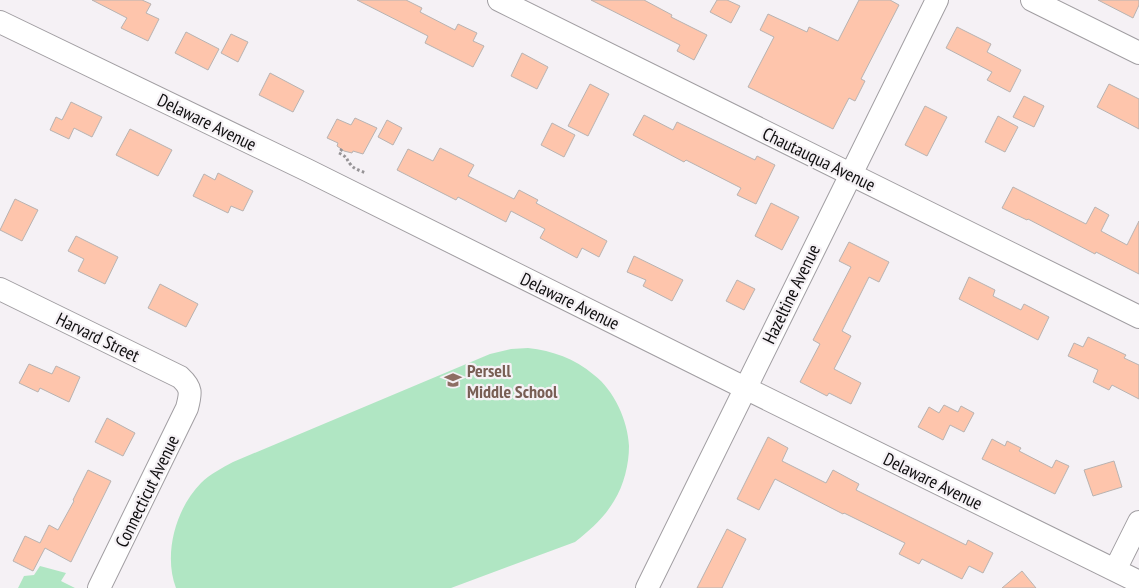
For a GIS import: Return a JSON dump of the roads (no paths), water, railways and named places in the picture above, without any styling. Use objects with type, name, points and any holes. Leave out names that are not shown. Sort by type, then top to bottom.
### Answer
[{"type":"street","name":"Chautauqua Avenue","points":[[499,0],[1139,317]]},
{"type":"street","name":"Hazeltine Avenue","points":[[647,588],[937,0]]},
{"type":"street","points":[[1032,0],[1139,53]]},
{"type":"street","name":"Delaware Avenue","points":[[0,22],[306,170],[1139,582]]},
{"type":"street","name":"Harvard Street","points":[[0,289],[180,377],[187,384],[191,392]]},
{"type":"street","name":"Connecticut Avenue","points":[[99,588],[187,408],[191,392]]},
{"type":"street","points":[[1115,570],[1139,522]]},
{"type":"place","name":"Persell Middle School","points":[[453,380]]}]
